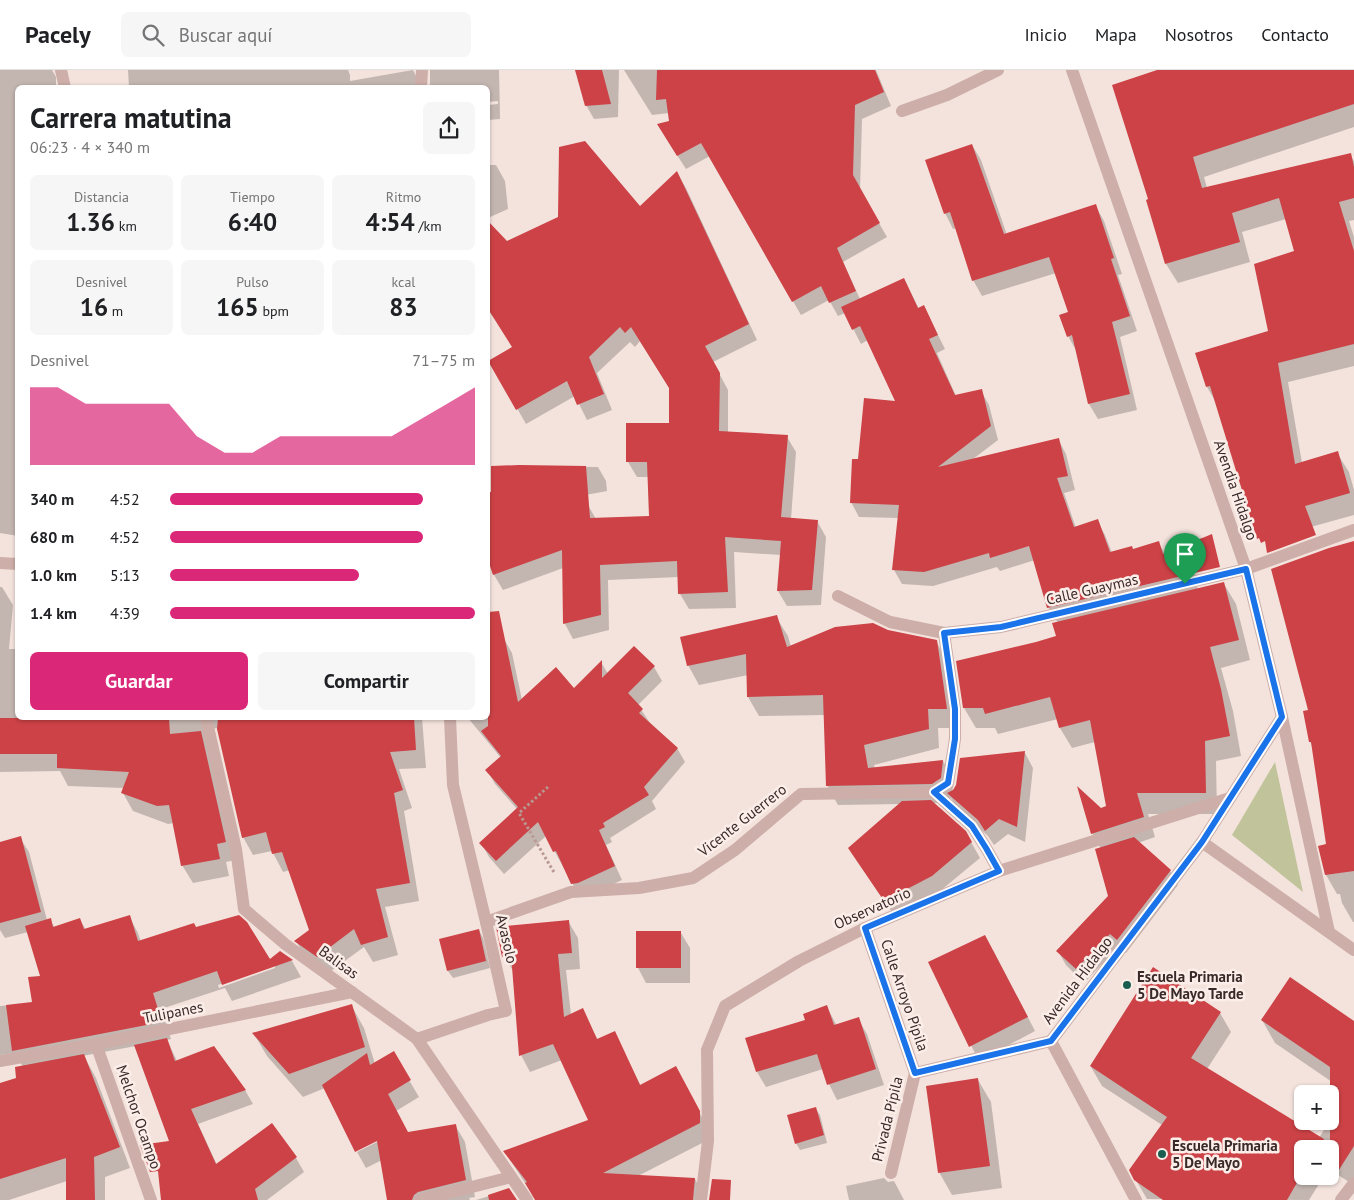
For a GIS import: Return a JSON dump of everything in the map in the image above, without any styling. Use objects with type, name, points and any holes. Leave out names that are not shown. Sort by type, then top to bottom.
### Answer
[{"type":"street","points":[[61,70],[64,85]]},
{"type":"street","points":[[421,85],[422,70]]},
{"type":"street","points":[[902,111],[947,95],[998,70]]},
{"type":"street","name":"Avendia Hidalgo","points":[[1072,70],[1246,569],[1282,717],[1329,932]]},
{"type":"street","name":"Calle Guaymas","points":[[838,596],[890,622],[944,633],[1001,627],[1246,569],[1354,530]]},
{"type":"street","points":[[0,563],[15,564]]},
{"type":"street","points":[[944,633],[955,709],[955,739],[948,783],[934,792],[972,826],[999,871]]},
{"type":"street","name":"Avenida Hidalgo","points":[[1136,1200],[1051,1041],[1202,842],[1282,717]]},
{"type":"street","name":"Balisas","points":[[206,720],[236,849],[244,909],[285,944],[417,1039],[527,1200]]},
{"type":"street","name":"Avasolo","points":[[417,1039],[506,1010],[453,784],[450,720]]},
{"type":"street","name":"Vicente Guerrero","points":[[486,922],[571,892],[639,888],[693,878],[735,850],[801,794],[934,792]]},
{"type":"street","name":"Observatorio","points":[[701,1200],[708,1142],[707,1050],[725,1006],[799,961],[865,928],[999,871],[1230,798]]},
{"type":"street","points":[[1202,842],[1354,950]]},
{"type":"street","name":"Calle Arroyo Pípila","points":[[865,928],[915,1073]]},
{"type":"street","name":"Tulipanes","points":[[0,1061],[96,1044],[352,992]]},
{"type":"street","points":[[915,1073],[1051,1041]]},
{"type":"street","name":"Melchor Ocampo","points":[[96,1044],[151,1200]]},
{"type":"street","name":"Privada Pípila","points":[[891,1173],[915,1073]]},
{"type":"street","points":[[420,1200],[511,1177]]},
{"type":"street","points":[[1341,1200],[1354,1183]]},
{"type":"path","points":[[548,787],[519,813],[559,882],[560,896]]},
{"type":"green space","points":[[1275,762],[1303,892],[1232,835]]},
{"type":"building","points":[[575,70],[602,70],[611,104],[585,106]]},
{"type":"building","points":[[657,70],[875,70],[884,92],[855,105],[853,175],[880,223],[837,248],[856,291],[829,303],[821,286],[792,302],[701,143],[677,156],[657,124],[669,121],[666,99],[656,100]]},
{"type":"building","points":[[1157,70],[1354,70],[1354,104],[1193,157],[1202,188],[1351,153],[1354,167],[1354,198],[1339,202],[1354,251],[1354,344],[1278,363],[1295,464],[1338,451],[1350,493],[1305,506],[1316,535],[1267,553],[1265,541],[1261,543],[1259,538],[1257,539],[1210,386],[1206,387],[1195,353],[1268,331],[1254,264],[1294,251],[1279,198],[1232,213],[1240,242],[1165,264],[1146,200],[1148,199],[1112,85]]},
{"type":"building","points":[[585,141],[640,206],[677,171],[749,324],[705,346],[720,373],[719,431],[788,435],[781,517],[818,520],[812,590],[777,591],[781,541],[725,537],[728,592],[678,594],[677,561],[600,565],[601,615],[563,624],[562,550],[493,575],[490,566],[491,466],[586,466],[590,518],[649,516],[647,462],[626,462],[626,423],[669,423],[669,388],[631,327],[625,333],[620,327],[589,357],[604,394],[577,405],[567,381],[516,410],[490,364],[490,360],[512,347],[490,312],[490,223],[507,241],[558,217],[559,147]]},
{"type":"building","points":[[972,144],[1004,234],[1096,204],[1114,258],[1111,259],[1130,316],[1112,322],[1130,394],[1088,404],[1072,335],[1067,337],[1059,315],[1068,312],[1049,257],[972,281],[950,212],[944,214],[925,160]]},
{"type":"building","points":[[904,278],[918,308],[924,305],[938,335],[929,339],[955,395],[982,389],[991,426],[938,467],[1059,438],[1068,476],[1057,478],[1074,527],[1098,519],[1110,552],[1132,546],[1133,549],[1159,541],[1163,554],[1212,534],[1220,567],[1047,608],[1029,546],[990,558],[989,553],[924,572],[892,570],[899,505],[850,503],[852,459],[858,459],[864,398],[895,401],[860,326],[852,330],[841,307]]},
{"type":"building","points":[[1354,541],[1354,871],[1325,875],[1318,846],[1326,844],[1311,742],[1309,742],[1303,711],[1308,710],[1271,569]]},
{"type":"building","points":[[1224,582],[1239,640],[1210,647],[1221,689],[1230,736],[1205,741],[1206,793],[1137,793],[1144,817],[1091,834],[1077,786],[1101,808],[1106,806],[1090,720],[1059,728],[1050,697],[985,714],[983,708],[963,708],[956,661],[1056,636],[1052,623]]},
{"type":"building","points":[[499,611],[518,702],[556,667],[574,688],[602,660],[602,678],[634,646],[655,666],[628,693],[643,709],[639,713],[678,748],[644,787],[649,795],[603,823],[605,827],[599,830],[615,866],[578,883],[571,884],[556,851],[553,852],[538,822],[496,861],[479,843],[518,807],[485,770],[501,756],[481,731],[488,726],[488,720],[490,720],[490,612]]},
{"type":"building","points":[[777,615],[787,647],[835,627],[873,623],[888,630],[937,640],[947,709],[928,709],[929,729],[864,745],[868,768],[943,760],[941,778],[932,784],[826,786],[823,695],[747,697],[746,654],[687,666],[680,637]]},
{"type":"building","points":[[0,718],[15,718],[15,720],[169,720],[170,734],[201,731],[226,842],[217,844],[220,859],[181,866],[169,805],[157,806],[121,793],[129,772],[57,768],[57,754],[0,754]]},
{"type":"building","points":[[218,720],[414,720],[416,750],[390,752],[403,790],[394,793],[410,883],[376,889],[388,937],[361,945],[354,929],[317,957],[294,941],[309,930],[282,852],[272,854],[266,832],[242,838],[217,729]]},
{"type":"building","points":[[1025,751],[1017,827],[999,819],[985,831],[978,820],[947,793],[953,790],[956,785],[960,758]]},
{"type":"building","points":[[931,800],[966,831],[972,842],[932,876],[884,901],[848,848],[902,801]]},
{"type":"building","points":[[21,836],[41,912],[0,923],[0,842]]},
{"type":"building","points":[[1134,837],[1171,870],[1117,940],[1110,934],[1076,969],[1056,951],[1108,896],[1095,849]]},
{"type":"building","points":[[130,915],[138,941],[194,923],[196,927],[239,915],[247,922],[270,959],[280,951],[293,960],[222,985],[217,971],[153,993],[162,1022],[12,1051],[6,1005],[32,1002],[28,977],[40,976],[25,926],[51,918],[53,927],[80,918],[84,929]]},
{"type":"building","points":[[569,920],[572,953],[558,954],[564,1017],[583,1008],[597,1039],[615,1031],[640,1085],[676,1066],[700,1111],[700,1123],[603,1173],[695,1178],[693,1200],[535,1200],[525,1183],[527,1182],[503,1151],[588,1120],[553,1044],[519,1056],[511,954],[502,957],[496,927]]},
{"type":"building","points":[[479,929],[486,961],[447,971],[439,939]]},
{"type":"building","points":[[636,931],[681,931],[681,968],[636,968]]},
{"type":"building","points":[[985,935],[1028,1017],[969,1047],[928,962]]},
{"type":"building","points":[[1153,967],[1221,1012],[1191,1058],[1294,1121],[1294,1130],[1309,1130],[1324,1139],[1294,1140],[1294,1185],[1296,1185],[1287,1200],[1163,1200],[1134,1180],[1129,1170],[1167,1117],[1090,1066]]},
{"type":"building","points":[[1290,977],[1354,1021],[1354,1146],[1339,1170],[1339,1140],[1330,1140],[1330,1130],[1339,1130],[1339,1085],[1330,1085],[1330,1067],[1261,1020]]},
{"type":"building","points":[[352,1004],[365,1047],[289,1074],[252,1033]]},
{"type":"building","points":[[827,1005],[834,1025],[859,1017],[876,1069],[827,1085],[817,1054],[756,1072],[745,1038],[805,1020],[803,1014]]},
{"type":"building","points":[[167,1038],[175,1061],[214,1046],[246,1090],[191,1109],[216,1164],[272,1123],[297,1157],[255,1189],[258,1200],[161,1200],[158,1171],[150,1172],[140,1145],[169,1141],[134,1045]]},
{"type":"building","points":[[394,1051],[411,1080],[388,1094],[408,1132],[456,1124],[466,1180],[418,1192],[412,1200],[387,1200],[377,1141],[355,1152],[322,1085],[367,1053],[370,1065]]},
{"type":"building","points":[[84,1054],[120,1147],[94,1157],[95,1200],[66,1200],[66,1158],[0,1179],[0,1083],[16,1078],[15,1067]]},
{"type":"building","points":[[978,1078],[990,1166],[938,1173],[926,1086]]},
{"type":"building","points":[[816,1107],[824,1135],[795,1144],[787,1115]]},
{"type":"building","points":[[712,1179],[731,1180],[730,1200],[709,1200]]},
{"type":"building","points":[[509,1188],[517,1200],[489,1200],[488,1195]]},
{"type":"place","name":"Escuela Primaria 5 De Mayo Tarde","points":[[1127,985]]},
{"type":"place","name":"Escuela Primaria 5 De Mayo","points":[[1162,1154]]},
{"type":"route","points":[[1246,569],[1282,717],[1202,842],[1051,1041],[915,1073],[865,928],[999,871],[972,826],[934,792],[948,783],[955,739],[955,709],[944,633],[1001,627],[1185,584],[1246,569]]}]
